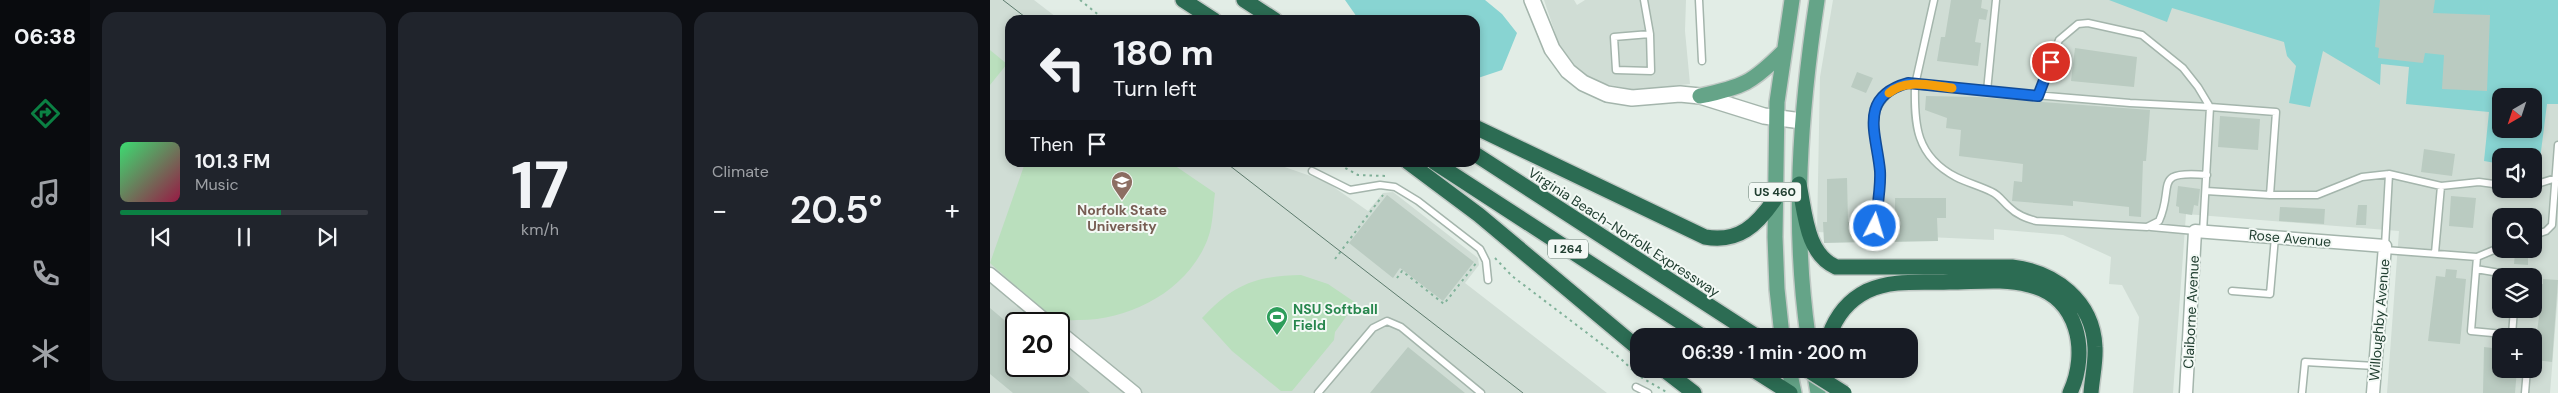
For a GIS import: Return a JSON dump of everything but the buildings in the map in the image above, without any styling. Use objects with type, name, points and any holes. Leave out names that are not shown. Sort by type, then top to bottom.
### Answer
[{"type":"highway","points":[[1183,0],[1206,15]]},
{"type":"highway","points":[[1244,0],[1266,15]]},
{"type":"highway","points":[[1480,129],[1705,237],[1728,238],[1742,234],[1760,220],[1775,199]]},
{"type":"highway","name":"Virginia Beach-Norfolk Expressway","points":[[1480,157],[1743,328]]},
{"type":"highway","points":[[1415,167],[1486,220],[1630,341]]},
{"type":"highway","name":"I 264","points":[[1442,167],[1690,328]]},
{"type":"highway","points":[[1799,184],[1814,246],[1821,257],[1836,267],[2012,267],[2035,271],[2058,281],[2082,306],[2092,330],[2095,356],[2091,393]]},
{"type":"highway","points":[[1833,328],[1839,315],[1849,303],[1868,290],[1883,285],[2005,282],[2028,284],[2044,290],[2058,300],[2074,322],[2080,338],[2080,355],[2078,374],[2070,393]]},
{"type":"highway","points":[[1675,378],[1694,393]]},
{"type":"highway","points":[[1767,378],[1790,393]]},
{"type":"highway","points":[[1824,378],[1844,393]]},
{"type":"main road","name":"US 460","points":[[1781,328],[1777,289],[1776,119],[1783,52],[1792,0]]},
{"type":"main road","name":"US 460","points":[[1807,328],[1800,260],[1799,184],[1802,121],[1817,0]]},
{"type":"main road","points":[[1700,96],[1735,88],[1760,76],[1783,52]]},
{"type":"main road","points":[[1791,378],[1794,393]]},
{"type":"main road","points":[[1815,378],[1818,393]]},
{"type":"street","points":[[1532,0],[1552,49],[1568,71],[1583,83],[1608,94],[1632,98],[1680,94],[1700,96],[1776,119],[1802,121]]},
{"type":"street","name":"Rose Avenue","points":[[2199,232],[2275,237],[2384,248]]},
{"type":"street","name":"Claiborne Avenue","points":[[2186,393],[2199,232]]},
{"type":"street","name":"Willoughby Avenue","points":[[2372,393],[2384,248]]},
{"type":"street","points":[[990,274],[1036,312]]},
{"type":"street","points":[[1070,340],[1135,393]]},
{"type":"lane","points":[[1644,0],[1650,34],[1651,71],[1616,70],[1614,37],[1650,34]]},
{"type":"lane","points":[[1699,0],[1702,61]]},
{"type":"lane","points":[[1934,0],[1915,85],[1916,131],[1921,145],[1945,171],[1994,192],[2021,217],[2036,221],[2199,232],[2206,191],[2210,107],[2198,87],[2183,68],[2142,35],[2088,23],[2078,24],[2059,40],[2038,96]]},
{"type":"lane","points":[[1987,91],[1996,0]]},
{"type":"lane","points":[[1875,226],[1880,173],[1872,119],[1876,106],[1896,86],[1908,83],[2038,96],[2276,112],[2270,195]]},
{"type":"lane","points":[[2542,232],[2552,225],[2558,145]]},
{"type":"lane","points":[[1312,171],[1350,190],[1380,185],[1395,187],[1418,201],[1480,249],[1486,261],[1488,280]]},
{"type":"lane","points":[[2147,227],[2159,221],[2166,187],[2174,176],[2182,173],[2207,175]]},
{"type":"lane","points":[[2206,191],[2270,195],[2317,195],[2362,177],[2389,174],[2441,186],[2479,182],[2492,183]]},
{"type":"lane","points":[[2389,174],[2384,248],[2477,257],[2492,251]]},
{"type":"lane","points":[[2542,182],[2556,178]]},
{"type":"lane","points":[[2435,253],[2441,186]]},
{"type":"lane","points":[[2232,291],[2270,294],[2275,237]]},
{"type":"lane","points":[[2477,257],[2471,331],[2492,333]]},
{"type":"lane","points":[[2476,269],[2492,272]]},
{"type":"lane","points":[[1318,393],[1373,328],[1388,321],[1401,327],[1481,393]]},
{"type":"lane","points":[[2302,393],[2305,362],[2375,366]]},
{"type":"lane","points":[[2525,393],[2526,378]]},
{"type":"lane","points":[[1636,387],[1648,393]]},
{"type":"path","points":[[1080,0],[1100,15]]},
{"type":"path","points":[[1343,167],[1358,175],[1389,177]]},
{"type":"path","points":[[1335,259],[1386,193]]},
{"type":"path","points":[[1494,257],[1512,276],[1620,358],[1639,376],[1668,393]]},
{"type":"path","points":[[1397,278],[1402,271],[1444,304],[1477,264],[1475,258]]},
{"type":"shaded area","name":"Norfolk State University","points":[[990,0],[1034,0],[1054,15],[1005,15],[1005,167],[1285,167],[1325,181],[1368,211],[1383,193],[1393,192],[1478,258],[1479,265],[1465,283],[1607,393],[990,393]]},
{"type":"shaded area","points":[[1544,0],[1574,0],[1577,5],[1585,0],[1686,0],[1685,31],[1690,84],[1635,90],[1601,83],[1580,73],[1564,59]]},
{"type":"shaded area","points":[[1833,0],[2551,0],[2558,5],[2558,293],[2550,393],[2387,393],[2399,231],[2186,214],[2173,393],[2133,393],[2139,317],[2122,285],[2109,284],[2111,257],[2063,235],[1994,229],[1994,240],[1817,232],[1820,77]]},
{"type":"green space","points":[[990,50],[1005,62],[1005,66],[990,85]]},
{"type":"green space","points":[[1024,167],[1177,167],[1215,193],[1210,233],[1199,256],[1187,273],[1155,299],[1117,315],[1097,319],[1070,320],[1070,312],[1048,312],[990,263]]},
{"type":"green space","name":"NSU Softball Field","points":[[1301,275],[1328,284],[1356,303],[1335,332],[1334,340],[1292,391],[1281,391],[1232,351],[1202,318],[1224,297],[1246,284],[1271,277]]},
{"type":"water","points":[[1345,0],[1485,0],[1502,14],[1517,33],[1502,70],[1480,77],[1480,15],[1356,15]]},
{"type":"water","points":[[2109,0],[2558,0],[2558,104],[2547,104],[2541,148],[2492,148],[2492,162],[2484,161],[2489,112],[2406,104],[2409,67],[2381,64],[2380,85],[2323,51],[2310,107],[2289,103],[2296,66],[2287,56],[2284,42],[2172,8],[2167,22]]},
{"type":"tram line","points":[[1003,0],[1022,15]]},
{"type":"tram line","points":[[1231,167],[1523,393]]},
{"type":"slow traffic","points":[[1889,93],[1896,86],[1908,83],[1952,88]]},
{"type":"place","name":"Norfolk State University","points":[[1122,201]]},
{"type":"place","name":"NSU Softball Field","points":[[1277,336]]},
{"type":"route","points":[[1875,226],[1880,173],[1872,119],[1876,106],[1896,86],[1908,83],[2038,96],[2051,62]]}]
